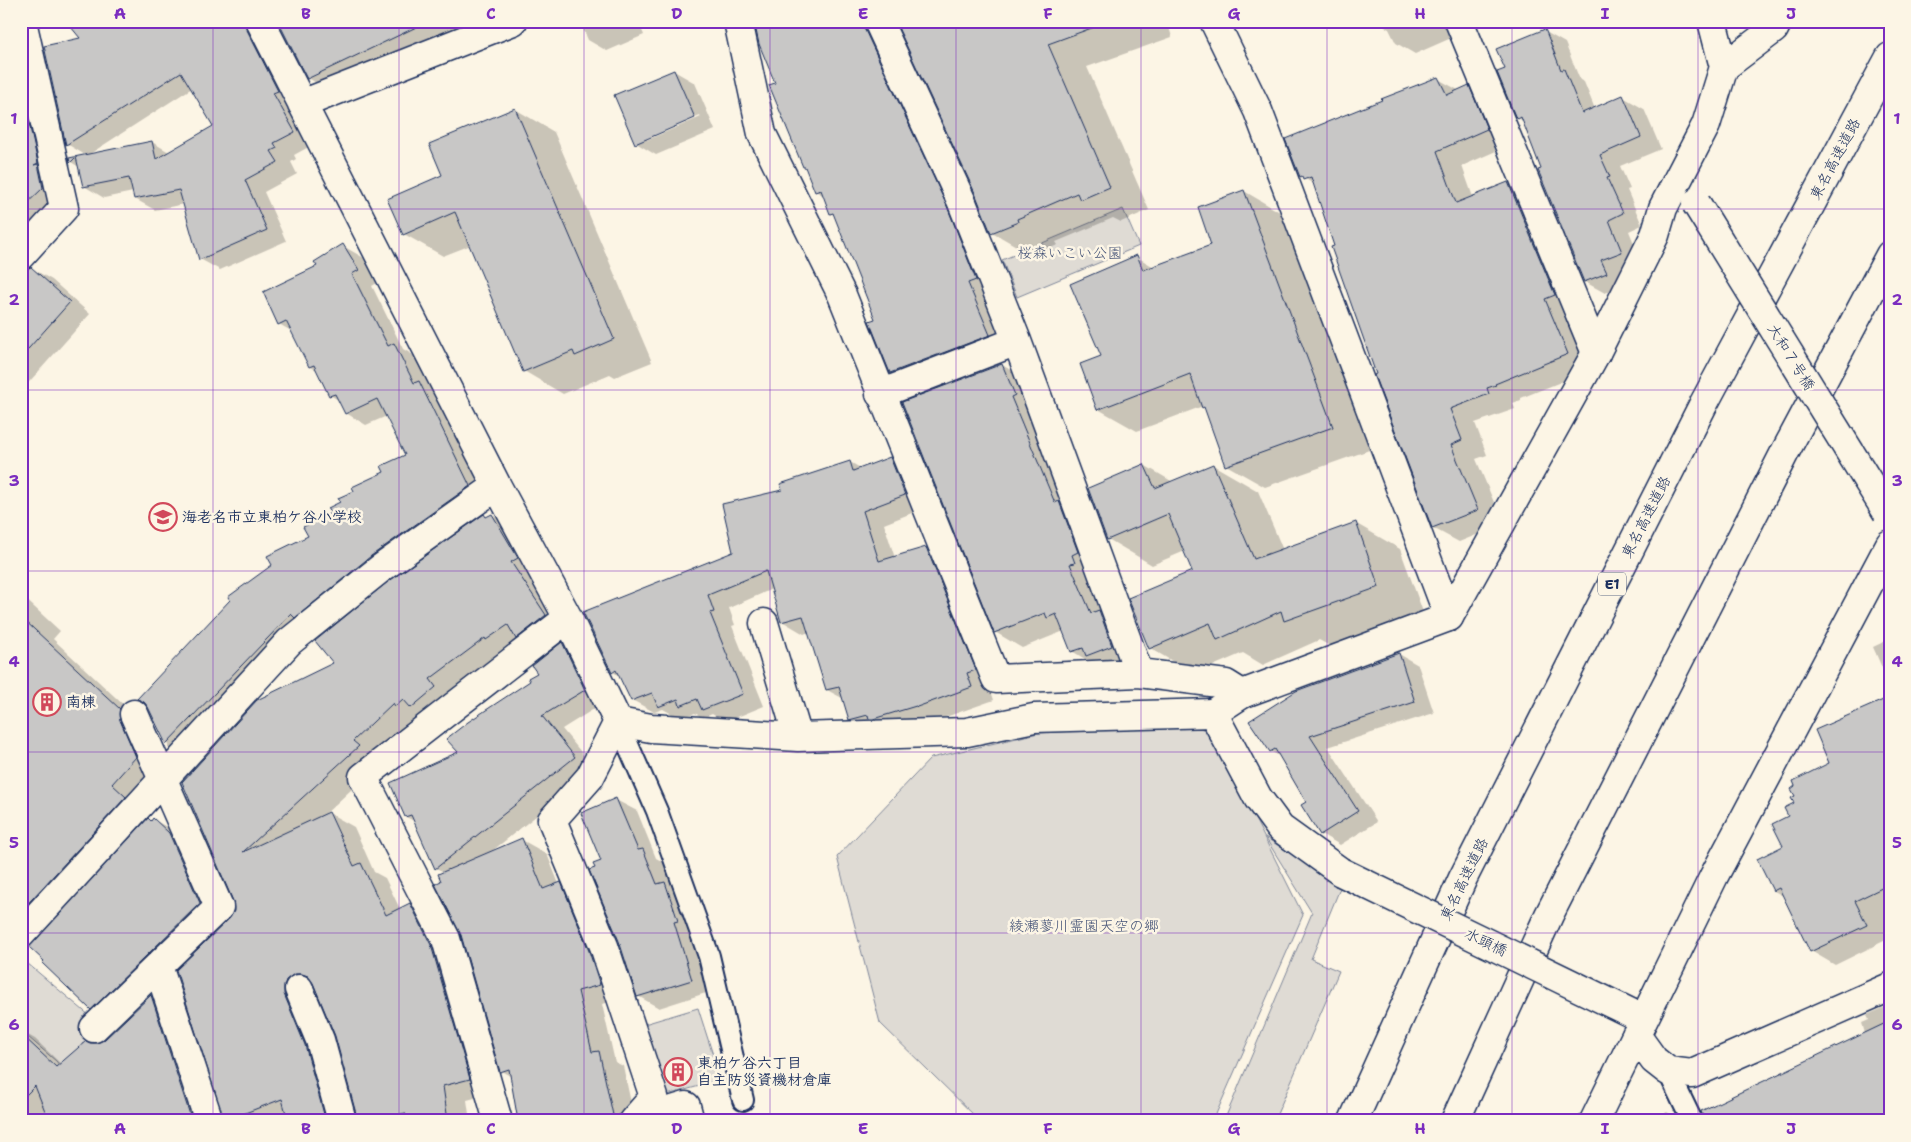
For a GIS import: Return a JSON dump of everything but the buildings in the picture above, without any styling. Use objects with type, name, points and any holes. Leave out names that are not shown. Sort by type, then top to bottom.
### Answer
[{"type":"main road","points":[[21,255],[64,208],[22,21]]},
{"type":"main road","points":[[260,21],[497,486],[568,618],[618,722]]},
{"type":"main road","points":[[738,21],[762,134],[842,295],[880,394],[996,679],[1138,673],[1226,684],[1242,694]]},
{"type":"main road","points":[[878,21],[961,200],[1017,341],[1138,673]]},
{"type":"main road","points":[[1214,21],[1258,111],[1449,617]]},
{"type":"main road","points":[[1459,21],[1596,352]]},
{"type":"main road","points":[[618,722],[651,728],[798,737],[967,732],[1034,718],[1213,713],[1242,694],[1449,617],[1596,352],[1655,235],[1664,208],[1706,125],[1724,67],[1712,21]]},
{"type":"main road","points":[[1724,67],[1774,29],[1778,21]]},
{"type":"main road","points":[[302,104],[506,23]]},
{"type":"main road","name":"東名高速道路","points":[[1353,1121],[1463,878],[1703,406],[1890,57]]},
{"type":"main road","name":"大和７号橋","points":[[1680,177],[1888,514]]},
{"type":"main road","points":[[1455,1121],[1549,915],[1785,452],[1890,255]]},
{"type":"main road","points":[[880,394],[1017,341]]},
{"type":"main road","points":[[21,934],[289,642],[380,569],[497,486]]},
{"type":"main road","points":[[1594,1121],[1637,1022],[1890,544]]},
{"type":"main road","points":[[498,1121],[446,939],[363,777],[568,618]]},
{"type":"main road","points":[[764,623],[798,737]]},
{"type":"main road","name":"水頭橋","points":[[1213,713],[1258,798],[1280,828],[1341,872],[1637,1022]]},
{"type":"main road","points":[[94,1028],[219,907],[134,714]]},
{"type":"main road","points":[[618,722],[590,777],[552,820],[604,946],[654,1097],[633,1121]]},
{"type":"main road","points":[[158,966],[209,1121]]},
{"type":"main road","points":[[1637,1022],[1654,1060],[1668,1071],[1692,1074],[1890,987]]},
{"type":"main road","points":[[299,989],[320,1040],[342,1121]]},
{"type":"main road","points":[[637,1121],[686,1106],[690,1121]]},
{"type":"lane","points":[[618,722],[657,812],[709,956],[743,1100]]},
{"type":"lane","points":[[1668,1071],[1692,1121]]},
{"type":"green space","name":"桜森いこい公園","points":[[1123,209],[1139,246],[1017,297],[1002,260]]},
{"type":"green space","name":"綾瀬蓼川霊園天空の郷","points":[[1193,725],[1212,733],[1303,915],[1213,1121],[980,1121],[880,1023],[837,857],[931,758],[1038,733]]},
{"type":"green space","points":[[1265,837],[1341,886],[1311,959],[1339,971],[1274,1121],[1224,1121],[1312,913]]},
{"type":"green space","points":[[21,958],[90,1016],[99,1046],[66,1073],[56,1061],[21,1031]]},
{"type":"green space","points":[[698,1008],[721,1080],[667,1095],[655,1082],[641,1025]]},
{"type":"place","name":"海老名市立東柏ケ谷小学校","points":[[163,517]]},
{"type":"place","name":"南棟","points":[[47,702]]},
{"type":"place","name":"東柏ケ谷六丁目 自主防災資機材倉庫","points":[[678,1072]]}]
